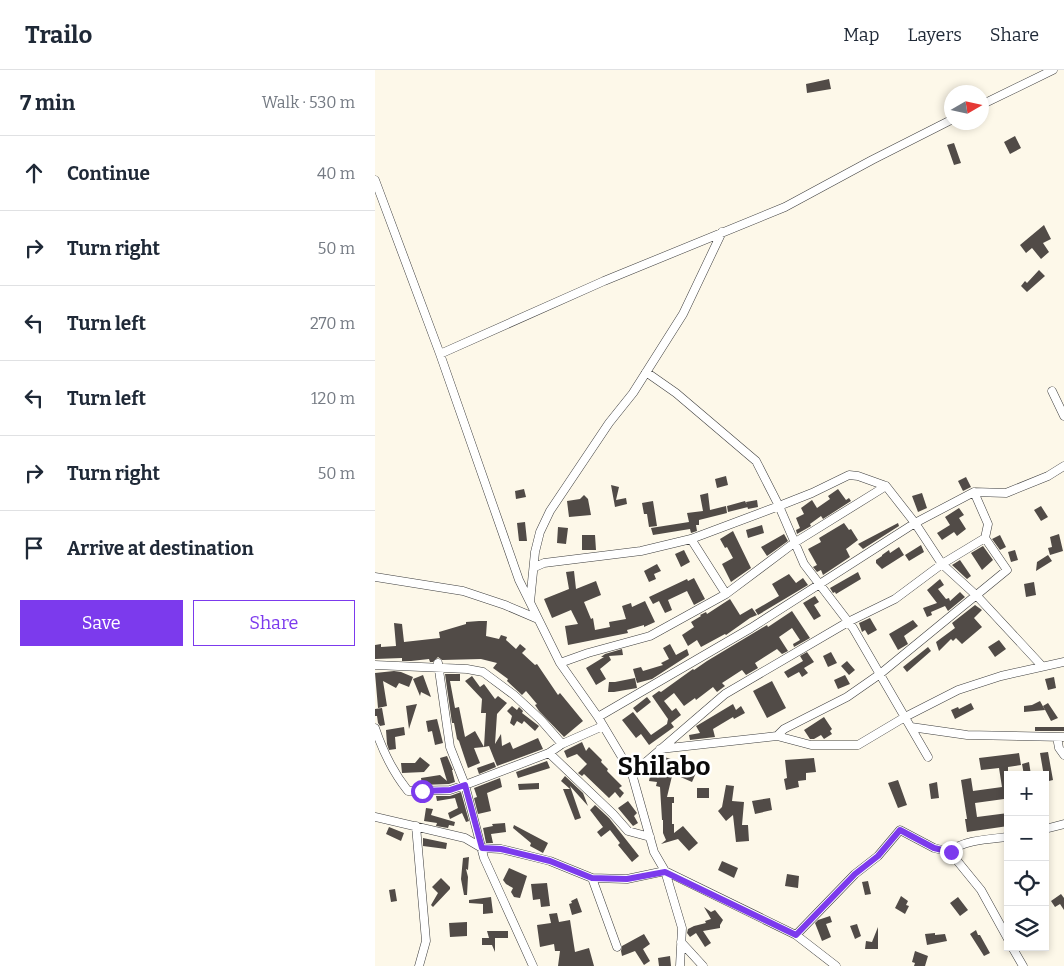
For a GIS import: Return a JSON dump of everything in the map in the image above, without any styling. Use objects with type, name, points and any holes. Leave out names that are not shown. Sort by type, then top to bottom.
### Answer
[{"type":"street","points":[[989,101],[1053,70]]},
{"type":"street","points":[[440,354],[604,281],[785,207],[944,124]]},
{"type":"street","points":[[375,180],[440,354],[519,580],[560,663],[603,726],[632,774],[654,852],[665,872],[682,928],[680,966]]},
{"type":"street","points":[[529,602],[535,567],[535,552],[540,532],[550,511],[609,423],[633,393],[683,314],[722,232]]},
{"type":"street","points":[[646,372],[676,393],[756,461],[779,506],[804,564],[849,622],[928,757]]},
{"type":"street","points":[[1052,391],[1064,416]]},
{"type":"street","points":[[597,717],[751,628],[915,523],[974,492],[1006,493],[1048,476],[1064,466]]},
{"type":"street","points":[[535,567],[544,563],[641,551],[691,539],[812,493],[849,475],[858,476],[886,486],[915,523],[943,564],[977,596],[1042,666]]},
{"type":"street","points":[[560,663],[588,653],[650,636],[726,594],[794,543],[886,486]]},
{"type":"street","points":[[632,774],[725,694],[849,622],[895,599],[943,564],[985,538],[988,524],[974,492]]},
{"type":"street","points":[[777,736],[784,729],[847,697],[880,674],[1007,570],[985,538]]},
{"type":"street","points":[[691,539],[726,594]]},
{"type":"street","points":[[375,577],[463,591],[505,605],[538,619]]},
{"type":"street","points":[[660,749],[777,736],[811,745],[858,745],[905,717],[958,690],[1001,676],[1064,662]]},
{"type":"street","points":[[375,665],[438,666],[483,672],[514,695],[541,720],[562,744]]},
{"type":"street","points":[[438,666],[450,747],[465,785],[484,858],[533,966]]},
{"type":"street","points":[[375,728],[385,756],[395,774],[408,791],[450,790],[465,785],[549,753],[562,744],[603,726]]},
{"type":"street","points":[[911,727],[967,736],[1060,737],[1059,748],[1064,756]]},
{"type":"street","points":[[549,753],[613,814],[628,831],[650,837]]},
{"type":"street","points":[[375,817],[465,838],[482,848],[501,849],[550,861],[592,878],[627,879],[665,872],[796,935],[836,966]]},
{"type":"street","points":[[1049,828],[1064,824]]},
{"type":"street","points":[[416,826],[426,941],[419,966]]},
{"type":"street","points":[[796,935],[855,874],[878,856],[900,830],[934,848],[951,852],[981,890],[1004,932]]},
{"type":"street","points":[[951,852],[955,847],[1004,837]]},
{"type":"street","points":[[592,878],[617,946]]},
{"type":"street","points":[[681,942],[703,966]]},
{"type":"street","points":[[1014,951],[1023,966]]},
{"type":"building","points":[[829,79],[831,89],[807,93],[806,84]]},
{"type":"building","points":[[1015,136],[1021,148],[1010,154],[1004,142]]},
{"type":"building","points":[[954,143],[961,163],[954,165],[947,145]]},
{"type":"building","points":[[1044,225],[1051,239],[1043,243],[1049,252],[1041,259],[1032,248],[1026,253],[1020,245]]},
{"type":"building","points":[[1039,270],[1045,276],[1027,292],[1021,286],[1025,281],[1027,283]]},
{"type":"building","points":[[726,476],[728,485],[717,488],[715,479]]},
{"type":"building","points":[[966,477],[971,487],[963,491],[958,481]]},
{"type":"building","points":[[611,485],[619,487],[616,500],[626,498],[627,504],[615,507]]},
{"type":"building","points":[[524,489],[526,497],[516,499],[515,491]]},
{"type":"building","points":[[838,489],[846,500],[849,498],[851,501],[823,519],[821,516],[810,524],[811,526],[797,534],[796,530],[800,528],[796,518],[804,514],[801,508],[812,500],[817,508],[830,499],[828,496]]},
{"type":"building","points":[[708,493],[710,510],[726,506],[727,513],[699,520],[699,525],[696,525],[697,531],[691,533],[690,529],[653,535],[651,528],[689,522],[687,513],[703,511],[700,495]]},
{"type":"building","points":[[922,493],[927,508],[918,512],[912,496]]},
{"type":"building","points":[[584,495],[588,499],[591,515],[569,517],[567,501],[580,499]]},
{"type":"building","points":[[757,500],[758,507],[748,509],[746,502]]},
{"type":"building","points":[[653,501],[657,526],[649,527],[647,514],[644,514],[642,503]]},
{"type":"building","points":[[745,501],[748,507],[728,512],[727,506]]},
{"type":"building","points":[[1041,506],[1048,517],[1041,521],[1034,510]]},
{"type":"building","points":[[959,508],[964,515],[959,518],[966,529],[957,536],[954,532],[942,540],[937,533],[950,525],[945,517]]},
{"type":"building","points":[[525,522],[527,541],[519,541],[517,523]]},
{"type":"building","points":[[844,523],[849,530],[851,529],[858,540],[846,549],[850,557],[823,575],[821,570],[817,572],[813,567],[817,565],[808,549],[821,542],[819,538]]},
{"type":"building","points":[[898,523],[899,526],[863,549],[858,544]]},
{"type":"building","points":[[762,525],[764,533],[748,538],[746,530]]},
{"type":"building","points":[[558,527],[568,528],[566,544],[557,543]]},
{"type":"building","points":[[733,531],[751,568],[731,582],[722,564],[733,558],[720,539]]},
{"type":"building","points":[[784,534],[788,541],[767,556],[761,547]]},
{"type":"building","points":[[1059,534],[1063,551],[1050,555],[1048,548],[1052,547],[1050,537]]},
{"type":"building","points":[[582,535],[595,535],[596,550],[582,550]]},
{"type":"building","points":[[1000,535],[1006,547],[1000,550],[992,539]]},
{"type":"building","points":[[921,545],[924,552],[909,561],[905,555]]},
{"type":"building","points":[[983,546],[993,560],[982,570],[971,553]]},
{"type":"building","points":[[899,547],[904,555],[882,569],[876,563],[876,560],[889,550],[890,553]]},
{"type":"building","points":[[684,550],[690,562],[681,567],[675,554]]},
{"type":"building","points":[[1015,550],[1018,560],[1011,562],[1008,552]]},
{"type":"building","points":[[1048,555],[1052,561],[1036,571],[1037,562]]},
{"type":"building","points":[[960,560],[971,576],[967,579],[952,565]]},
{"type":"building","points":[[657,564],[661,571],[654,574],[656,579],[649,582],[644,571]]},
{"type":"building","points":[[574,571],[576,589],[596,581],[601,595],[584,602],[591,619],[593,618],[595,630],[610,627],[609,622],[626,619],[622,606],[631,603],[632,607],[645,601],[655,622],[644,627],[644,625],[627,630],[628,633],[568,645],[565,626],[578,624],[571,610],[552,618],[544,599],[569,589],[566,572]]},
{"type":"building","points":[[858,572],[861,579],[836,594],[835,592],[833,593],[830,588]]},
{"type":"building","points":[[789,574],[796,583],[803,578],[808,585],[758,615],[755,610],[779,596],[772,584]]},
{"type":"building","points":[[694,578],[705,599],[694,605],[687,591],[668,600],[672,610],[665,613],[659,601],[653,604],[649,597],[687,579],[688,581]]},
{"type":"building","points":[[940,579],[944,585],[938,589],[946,599],[949,598],[950,601],[960,592],[965,597],[948,611],[945,606],[931,612],[932,615],[927,617],[923,608],[937,603],[927,590]]},
{"type":"building","points":[[1034,582],[1036,595],[1026,597],[1024,584]]},
{"type":"building","points":[[815,596],[819,602],[814,605],[821,616],[814,620],[803,603]]},
{"type":"building","points":[[730,599],[740,615],[752,608],[757,615],[726,635],[701,647],[697,640],[688,646],[682,635],[694,627],[691,622]]},
{"type":"building","points":[[975,605],[982,610],[974,618],[982,627],[962,644],[956,638],[953,641],[951,639],[939,651],[936,642],[955,628],[952,623]]},
{"type":"building","points":[[792,611],[810,638],[794,647],[793,644],[800,640],[792,628],[779,637],[788,651],[782,654],[777,649],[755,663],[758,668],[746,675],[742,670],[722,683],[725,686],[717,692],[713,687],[696,700],[695,698],[684,706],[674,693],[664,701],[672,711],[676,708],[681,715],[671,723],[674,727],[649,745],[641,734],[636,738],[622,720],[633,712],[651,735],[667,724],[668,719],[652,696],[659,691],[661,692],[693,669],[767,625],[768,627]]},
{"type":"building","points":[[870,618],[877,630],[868,635],[865,630],[862,632],[859,623]]},
{"type":"building","points":[[913,620],[918,626],[904,636],[908,644],[898,650],[889,634]]},
{"type":"building","points":[[487,621],[486,636],[499,639],[501,635],[507,637],[506,640],[516,649],[520,644],[526,649],[522,653],[535,665],[537,664],[558,695],[560,693],[583,721],[564,737],[539,711],[535,705],[537,704],[526,691],[522,695],[507,681],[508,679],[493,668],[497,663],[481,659],[442,660],[438,657],[433,662],[430,662],[429,659],[402,661],[402,658],[375,659],[375,645],[381,644],[381,647],[396,646],[394,623],[402,624],[404,642],[440,638],[439,632],[466,624],[466,622]]},
{"type":"building","points":[[999,640],[1006,649],[995,657],[988,647]]},
{"type":"building","points":[[670,644],[676,655],[687,649],[689,655],[652,679],[637,683],[633,669],[641,667],[643,671],[663,665],[661,663],[669,659],[663,648]]},
{"type":"building","points":[[928,647],[931,651],[907,672],[903,667]]},
{"type":"building","points":[[622,649],[623,655],[609,656],[611,660],[600,669],[606,679],[596,685],[586,668],[604,657],[601,657],[605,654]]},
{"type":"building","points":[[807,652],[814,662],[804,668],[808,673],[802,677],[799,672],[788,678],[784,672],[803,661],[800,656]]},
{"type":"building","points":[[831,652],[837,663],[828,667],[823,656]]},
{"type":"building","points":[[847,661],[855,670],[849,675],[841,666]]},
{"type":"building","points":[[394,671],[413,677],[409,687],[399,683],[396,688],[383,681],[387,706],[378,708],[375,673]]},
{"type":"building","points":[[445,674],[460,674],[460,681],[450,681],[455,708],[459,707],[465,737],[475,731],[484,747],[474,748],[480,763],[468,768],[457,739],[454,723],[452,723]]},
{"type":"building","points":[[423,675],[431,697],[421,692],[420,696],[413,679]]},
{"type":"building","points":[[845,675],[850,684],[838,689],[834,680]]},
{"type":"building","points":[[472,676],[480,687],[484,684],[495,699],[498,696],[507,703],[497,714],[495,744],[501,734],[502,746],[510,742],[513,749],[538,738],[543,749],[497,766],[489,746],[484,747],[486,713],[481,713],[482,699],[465,681]]},
{"type":"building","points":[[1054,677],[1056,688],[1048,690],[1045,679]]},
{"type":"building","points":[[635,678],[637,688],[608,692],[609,682]]},
{"type":"building","points":[[772,681],[786,708],[767,718],[753,691]]},
{"type":"building","points":[[647,697],[651,702],[637,713],[633,708]]},
{"type":"building","points":[[1040,701],[1045,710],[1024,712],[1024,706]]},
{"type":"building","points":[[971,703],[974,709],[955,719],[951,710],[958,707],[959,709]]},
{"type":"building","points":[[1048,703],[1058,718],[1051,721],[1043,706]]},
{"type":"building","points":[[417,704],[409,729],[406,706]]},
{"type":"building","points":[[733,704],[736,710],[741,706],[745,713],[734,719],[733,717],[713,729],[715,737],[690,740],[689,735],[700,733],[696,726]]},
{"type":"building","points":[[512,706],[517,710],[519,707],[523,711],[522,713],[539,726],[535,731],[524,721],[522,724],[517,721],[514,726],[510,723],[512,716],[507,711]]},
{"type":"building","points":[[382,708],[385,725],[380,726],[377,716],[375,716],[375,709]]},
{"type":"building","points":[[824,717],[832,729],[830,731],[832,734],[824,739],[821,735],[810,739],[804,730]]},
{"type":"building","points":[[437,719],[443,743],[435,745],[432,731],[428,732],[426,721]]},
{"type":"building","points":[[404,727],[405,735],[395,737],[396,749],[389,750],[386,730]]},
{"type":"building","points":[[1035,727],[1064,727],[1064,731],[1035,731]]},
{"type":"building","points":[[582,742],[586,751],[589,747],[602,760],[601,762],[608,769],[607,771],[622,786],[619,788],[624,793],[620,798],[615,792],[609,798],[584,774],[582,776],[578,773],[587,764],[577,754],[567,758],[564,751]]},
{"type":"building","points":[[1048,752],[1053,780],[1049,781],[1049,771],[1043,771],[1040,753]]},
{"type":"building","points":[[1019,753],[1021,765],[1008,767],[1008,771],[1004,771],[1004,799],[975,803],[977,817],[1004,814],[1004,827],[967,832],[961,780],[971,778],[973,791],[1002,787],[999,768],[981,770],[979,758]]},
{"type":"building","points":[[447,756],[453,770],[455,782],[422,785],[421,778],[440,775],[447,781],[440,758]]},
{"type":"building","points":[[661,756],[674,760],[673,766],[689,770],[693,763],[699,766],[692,782],[676,775],[675,777],[672,776],[667,797],[674,797],[674,803],[672,803],[672,824],[674,824],[674,833],[683,826],[698,843],[689,851],[678,839],[661,844],[666,840],[663,833],[660,787],[656,786],[657,782],[649,781],[652,767],[656,768]]},
{"type":"building","points":[[420,757],[430,765],[424,772],[402,773],[401,763],[415,763]]},
{"type":"building","points":[[814,758],[816,772],[806,773],[806,780],[798,781],[799,787],[786,790],[784,779],[787,778],[785,760]]},
{"type":"building","points":[[547,761],[550,768],[518,778],[516,772]]},
{"type":"building","points":[[494,762],[496,767],[479,774],[477,768]]},
{"type":"building","points":[[1029,762],[1030,771],[1023,771],[1022,764]]},
{"type":"building","points":[[565,776],[583,793],[588,806],[570,786],[581,818],[575,820],[563,789],[570,789],[561,781]]},
{"type":"building","points":[[500,778],[502,787],[487,793],[491,811],[478,814],[474,798],[477,797],[474,788]]},
{"type":"building","points":[[898,780],[907,805],[898,808],[888,783]]},
{"type":"building","points":[[937,782],[939,798],[931,799],[929,784]]},
{"type":"building","points":[[539,783],[539,789],[519,790],[518,784]]},
{"type":"building","points":[[726,785],[734,786],[732,801],[744,802],[742,825],[748,825],[749,841],[736,842],[733,815],[726,821],[718,811],[722,807]]},
{"type":"building","points":[[697,788],[709,788],[709,798],[697,798]]},
{"type":"building","points":[[461,792],[469,821],[466,822],[462,813],[450,819],[448,813],[458,808],[455,798],[437,801],[436,796],[450,796]]},
{"type":"building","points":[[770,798],[772,810],[755,814],[752,801]]},
{"type":"building","points":[[628,801],[637,813],[634,816],[638,823],[633,826],[618,808]]},
{"type":"building","points":[[595,805],[609,818],[639,856],[632,862],[618,845],[620,843],[610,830],[601,837],[597,832],[603,827],[590,810]]},
{"type":"building","points":[[426,808],[433,809],[431,815],[455,822],[454,826],[449,825],[448,828],[436,826],[437,823],[424,821]]},
{"type":"building","points":[[505,823],[506,832],[491,834],[493,843],[486,843],[483,828],[493,826],[492,824]]},
{"type":"building","points":[[514,825],[548,843],[543,853],[530,846],[531,843],[513,828]]},
{"type":"building","points":[[389,827],[404,833],[401,841],[386,834]]},
{"type":"building","points":[[423,838],[447,843],[446,849],[423,846]]},
{"type":"building","points":[[469,857],[468,870],[466,869],[468,877],[467,895],[464,895],[461,879],[463,858]]},
{"type":"building","points":[[722,861],[738,868],[734,878],[718,870]]},
{"type":"building","points":[[509,868],[527,876],[520,898],[514,897],[511,892],[513,888],[503,880]]},
{"type":"building","points":[[787,874],[799,876],[798,888],[785,886]]},
{"type":"building","points":[[441,878],[450,889],[433,907],[431,905],[438,893],[432,887]]},
{"type":"building","points":[[868,881],[871,894],[865,895],[862,882]]},
{"type":"building","points":[[547,883],[550,906],[541,907],[540,899],[533,900],[531,884]]},
{"type":"building","points":[[395,889],[397,901],[391,902],[389,890]]},
{"type":"building","points":[[1061,894],[1064,898],[1064,910],[1060,904],[1055,907],[1051,901]]},
{"type":"building","points":[[901,896],[908,901],[906,905],[909,906],[905,914],[895,908]]},
{"type":"building","points":[[491,897],[493,913],[483,914],[483,904],[469,903],[469,900]]},
{"type":"building","points":[[958,897],[968,910],[960,916],[950,903]]},
{"type":"building","points":[[577,898],[582,912],[572,915],[569,904]]},
{"type":"building","points":[[704,907],[711,912],[715,910],[723,920],[720,928],[703,931],[711,943],[705,947],[696,933],[690,937],[687,933],[688,929],[706,923],[705,921],[711,919]]},
{"type":"building","points":[[557,913],[559,922],[570,920],[575,952],[589,948],[594,966],[558,966],[560,951],[555,951],[554,944],[540,947],[537,925],[551,923],[549,914]]},
{"type":"building","points":[[830,916],[832,922],[826,924],[831,937],[822,941],[815,923]]},
{"type":"building","points":[[467,922],[467,936],[450,937],[449,923]]},
{"type":"building","points":[[857,924],[861,936],[855,939],[850,926]]},
{"type":"building","points":[[878,927],[878,949],[865,949],[866,941],[872,942]]},
{"type":"building","points":[[976,930],[990,953],[984,956],[970,934]]},
{"type":"building","points":[[487,931],[508,931],[508,938],[495,938],[495,952],[492,945],[482,945],[482,938],[489,938]]},
{"type":"building","points":[[935,933],[935,935],[945,934],[947,941],[927,945],[925,934]]},
{"type":"building","points":[[644,934],[650,944],[643,949],[650,961],[644,965],[635,951],[622,956],[622,946]]},
{"type":"building","points":[[915,951],[928,956],[925,966],[914,966],[915,963],[912,962]]},
{"type":"building","points":[[670,956],[671,966],[659,966],[658,958]]},
{"type":"district","name":"Shilabo","points":[[664,766]]},
{"type":"route","points":[[422,791],[450,790],[465,785],[482,848],[501,849],[550,861],[592,878],[627,879],[665,872],[796,935],[855,874],[878,856],[900,830],[934,848],[951,852]]}]
